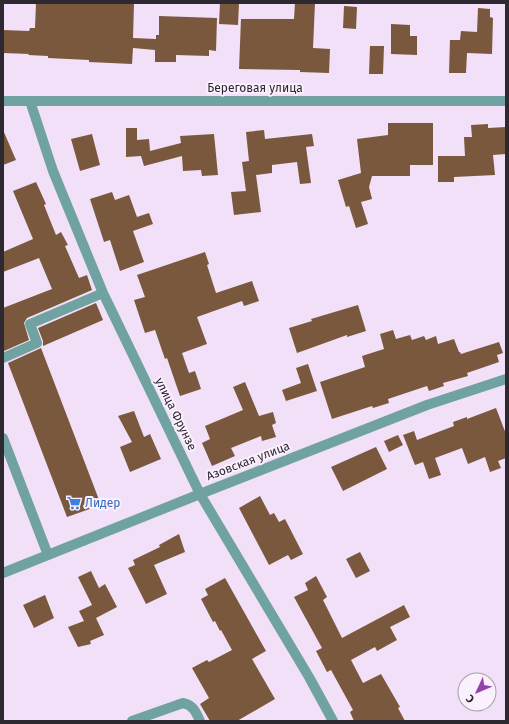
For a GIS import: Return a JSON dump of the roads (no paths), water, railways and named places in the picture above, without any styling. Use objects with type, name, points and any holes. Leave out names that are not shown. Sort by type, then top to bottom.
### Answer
[{"type":"street","name":"Береговая улица","points":[[3,101],[506,101]]},
{"type":"street","name":"улица Фрунзе","points":[[30,101],[53,171],[103,293],[200,494],[309,677],[333,721]]},
{"type":"street","points":[[3,358],[37,343],[30,324],[103,293]]},
{"type":"street","name":"Азовская улица","points":[[3,573],[427,405],[506,379]]},
{"type":"street","points":[[3,438],[48,555]]},
{"type":"street","points":[[132,721],[183,703],[189,704],[196,712],[200,721]]},
{"type":"place","name":"Лидер","points":[[74,503]]}]
